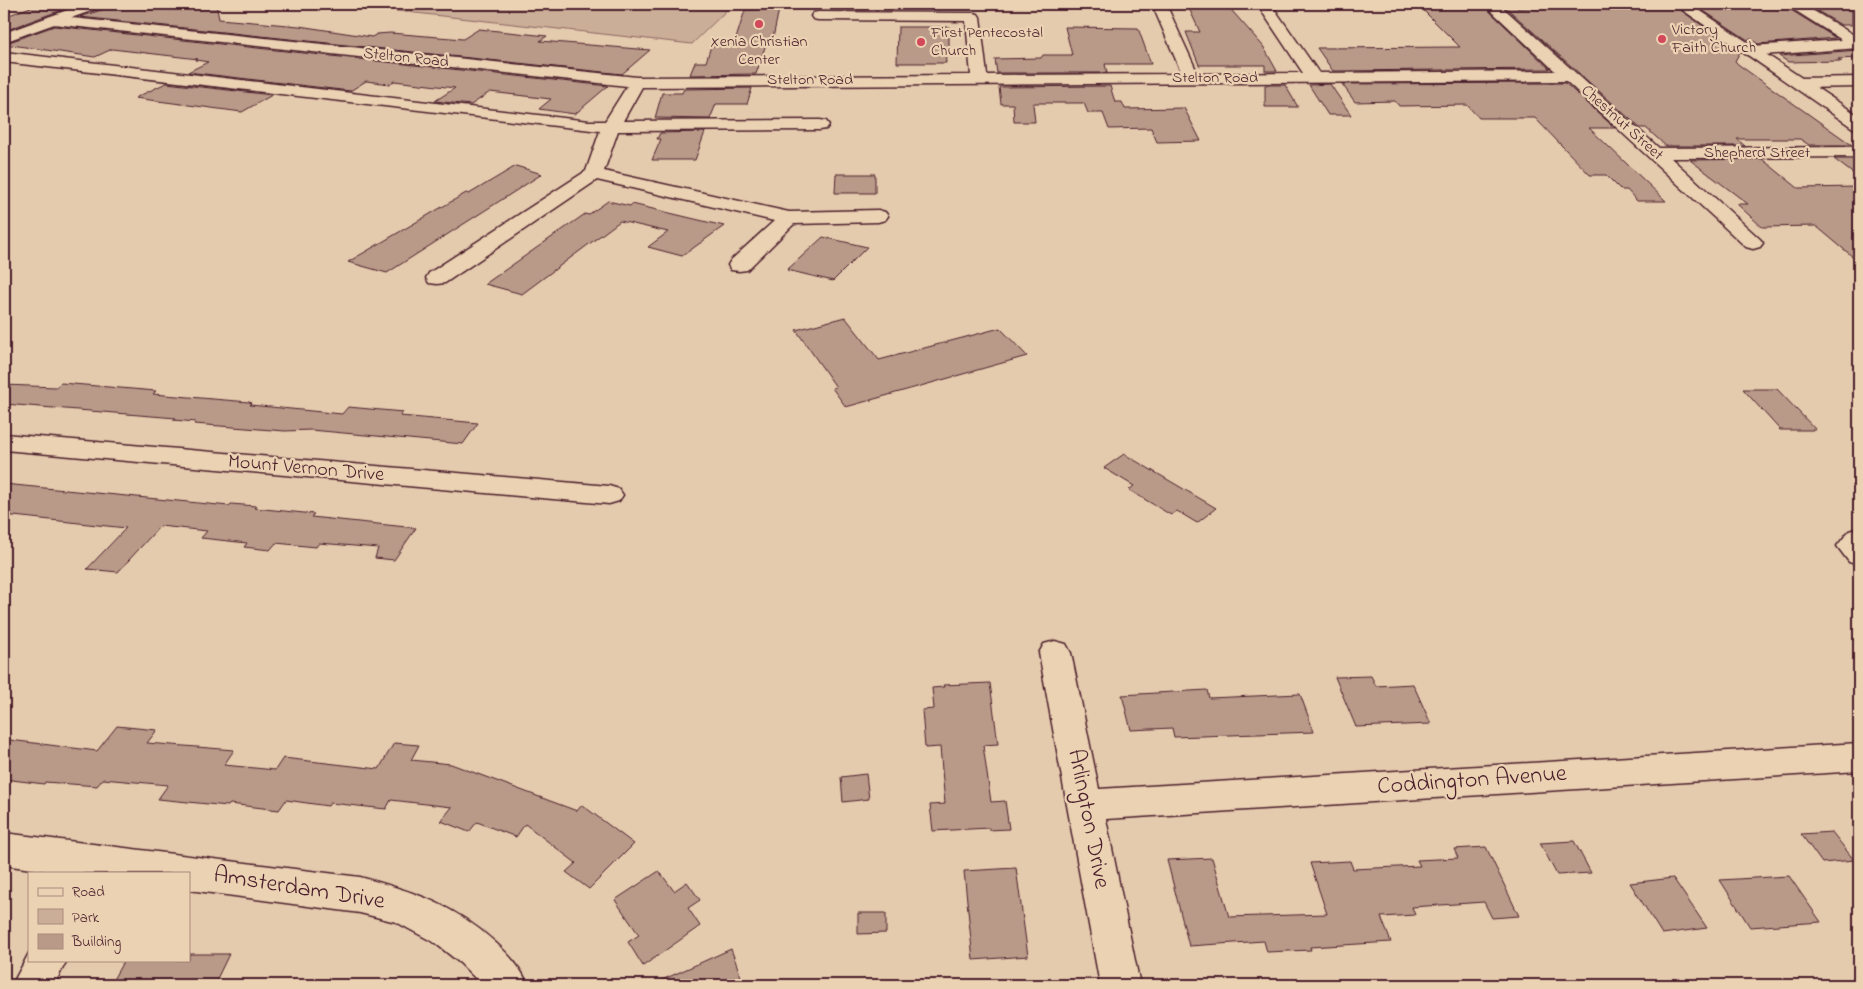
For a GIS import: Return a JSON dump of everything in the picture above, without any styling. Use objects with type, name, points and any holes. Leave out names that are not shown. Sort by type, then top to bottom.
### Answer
[{"type":"main road","points":[[4,38],[94,4]]},
{"type":"main road","points":[[1159,4],[1192,78]]},
{"type":"main road","points":[[1264,4],[1314,77]]},
{"type":"main road","name":"Chestnut Street","points":[[1491,4],[1753,244]]},
{"type":"main road","points":[[1681,4],[1856,119]]},
{"type":"main road","points":[[1792,4],[1859,44]]},
{"type":"main road","points":[[818,16],[973,17],[979,79]]},
{"type":"main road","name":"Stelton Road","points":[[53,20],[637,82],[1570,76]]},
{"type":"main road","points":[[1750,51],[1859,44]]},
{"type":"main road","points":[[4,57],[589,126],[820,125]]},
{"type":"main road","points":[[436,278],[594,174],[611,126],[637,82]]},
{"type":"main road","points":[[1799,83],[1859,82]]},
{"type":"main road","name":"Shepherd Street","points":[[1655,154],[1859,152]]},
{"type":"main road","points":[[594,174],[789,218],[878,216]]},
{"type":"main road","points":[[738,265],[789,218]]},
{"type":"main road","name":"Mount Vernon Drive","points":[[4,442],[609,495]]},
{"type":"main road","points":[[1859,538],[1851,546],[1859,555]]},
{"type":"main road","name":"Arlington Drive","points":[[1055,653],[1120,985]]},
{"type":"main road","name":"Coddington Avenue","points":[[1085,805],[1859,757]]},
{"type":"main road","name":"Amsterdam Drive","points":[[4,849],[103,867],[149,872]]},
{"type":"main road","name":"Amsterdam Drive","points":[[190,876],[360,895],[404,907],[446,927],[483,956],[508,985]]},
{"type":"main road","points":[[32,985],[46,962]]},
{"type":"green space","points":[[335,4],[733,4],[692,44]]},
{"type":"building","points":[[120,4],[216,4],[219,19],[299,26],[372,37],[377,34],[390,33],[463,39],[479,29],[547,36],[540,41],[650,50],[622,74],[80,17]]},
{"type":"building","points":[[1187,4],[1226,4],[1263,46],[1277,71],[1265,71],[1265,65],[1199,65],[1186,32],[1200,32]]},
{"type":"building","points":[[1417,4],[1482,4],[1550,69],[1333,71],[1317,48],[1460,47]]},
{"type":"building","points":[[1502,4],[1517,4],[1517,8],[1672,4],[1740,52],[1735,61],[1739,65],[1852,145],[1809,145],[1800,139],[1737,139],[1745,146],[1666,146],[1646,128],[1640,128]]},
{"type":"building","points":[[1693,4],[1786,7],[1836,38],[1758,44],[1750,38],[1748,40]]},
{"type":"building","points":[[36,5],[64,9],[4,31],[4,17]]},
{"type":"building","points":[[1811,7],[1852,7],[1852,25],[1841,25]]},
{"type":"building","points":[[779,9],[773,38],[768,38],[756,74],[690,75],[695,62],[706,62],[711,46],[734,45],[745,10]]},
{"type":"building","points":[[54,26],[608,86],[575,114],[539,109],[551,99],[490,92],[471,105],[435,101],[455,88],[394,81],[390,84],[366,81],[350,91],[188,72],[208,62],[196,60],[198,59],[112,49],[95,57],[4,44]]},
{"type":"building","name":"First Pentecostal Church","points":[[898,27],[949,27],[949,51],[945,51],[946,63],[897,63]]},
{"type":"building","points":[[1065,27],[1138,28],[1151,64],[1105,64],[1107,73],[997,73],[995,59],[1041,58],[1043,55],[1072,55]]},
{"type":"building","points":[[1859,50],[1859,58],[1838,59],[1842,61],[1788,62],[1779,56]]},
{"type":"building","points":[[166,83],[272,95],[242,112],[135,98]]},
{"type":"building","points":[[1565,83],[1615,128],[1589,128],[1666,201],[1637,201],[1627,190],[1621,190],[1606,175],[1590,175],[1535,118],[1479,118],[1467,105],[1399,106],[1395,101],[1355,102],[1342,84]]},
{"type":"building","points":[[1330,84],[1351,115],[1328,115],[1309,85]]},
{"type":"building","points":[[1265,85],[1285,85],[1298,107],[1265,107]]},
{"type":"building","points":[[1110,86],[1115,102],[1122,102],[1125,109],[1184,108],[1201,141],[1157,142],[1151,128],[1109,129],[1103,113],[1088,113],[1084,103],[1035,103],[1033,104],[1035,122],[1014,122],[1013,104],[1001,104],[999,87]]},
{"type":"building","points":[[752,88],[747,104],[716,104],[710,119],[655,118],[662,93],[682,93],[684,89]]},
{"type":"building","points":[[705,132],[695,160],[652,160],[661,139],[657,139],[660,133]]},
{"type":"building","points":[[1762,159],[1798,188],[1859,187],[1859,262],[1816,226],[1762,227],[1737,204],[1748,204],[1690,160]]},
{"type":"building","points":[[1834,159],[1859,159],[1859,178]]},
{"type":"building","points":[[516,166],[542,174],[387,273],[348,262],[466,193],[469,194]]},
{"type":"building","points":[[836,174],[875,174],[875,193],[835,193]]},
{"type":"building","points":[[608,201],[630,206],[632,204],[724,226],[682,256],[648,247],[668,232],[620,221],[522,294],[485,284],[585,214],[588,215]]},
{"type":"building","points":[[823,237],[867,247],[833,281],[787,270]]},
{"type":"building","points":[[845,317],[879,360],[1000,328],[1027,356],[846,407],[832,388],[836,387],[796,330]]},
{"type":"building","points":[[61,383],[156,391],[153,394],[249,402],[252,403],[250,405],[342,414],[348,407],[403,412],[400,416],[478,423],[463,444],[311,430],[285,431],[194,424],[196,422],[173,420],[176,418],[4,404],[4,385],[56,387]]},
{"type":"building","points":[[1743,389],[1777,389],[1816,430],[1780,430]]},
{"type":"building","points":[[1124,454],[1216,508],[1197,523],[1177,511],[1171,515],[1129,490],[1134,486],[1104,468]]},
{"type":"building","points":[[4,484],[229,506],[231,504],[256,506],[254,508],[314,514],[311,517],[416,528],[394,560],[375,558],[378,548],[319,543],[316,547],[276,543],[270,550],[244,547],[247,543],[201,538],[207,531],[160,526],[118,572],[87,569],[126,528],[4,515]]},
{"type":"building","points":[[1371,676],[1376,686],[1413,684],[1431,724],[1356,727],[1335,677]]},
{"type":"building","points":[[990,683],[998,744],[983,745],[991,802],[1005,801],[1009,829],[989,830],[989,828],[933,831],[930,805],[945,804],[940,747],[925,748],[922,710],[934,709],[932,688],[944,687],[943,685]]},
{"type":"building","points":[[1207,690],[1209,698],[1300,694],[1314,732],[1174,737],[1172,728],[1131,730],[1122,695]]},
{"type":"building","points":[[117,726],[157,730],[147,743],[234,750],[224,765],[275,770],[283,758],[379,769],[394,743],[419,745],[411,760],[451,764],[577,811],[582,805],[634,844],[589,889],[566,872],[576,863],[525,824],[516,837],[477,822],[469,832],[441,821],[452,807],[391,800],[386,809],[330,803],[328,806],[286,800],[279,810],[230,804],[228,806],[158,799],[168,785],[103,779],[97,786],[45,782],[44,784],[4,779],[4,746],[10,740],[97,751]]},
{"type":"building","points":[[866,774],[869,799],[843,802],[841,777]]},
{"type":"building","points":[[1832,832],[1854,860],[1822,863],[1801,834]]},
{"type":"building","points":[[1574,841],[1591,873],[1557,875],[1540,843]]},
{"type":"building","points":[[1486,847],[1519,916],[1492,918],[1484,902],[1412,907],[1415,915],[1381,917],[1391,942],[1310,947],[1311,950],[1267,952],[1264,941],[1189,946],[1167,860],[1212,858],[1229,917],[1327,914],[1310,863],[1350,861],[1353,869],[1420,866],[1417,860],[1458,858],[1454,849]]},
{"type":"building","points":[[1016,868],[1028,956],[973,960],[964,871]]},
{"type":"building","points":[[659,871],[674,891],[687,882],[700,900],[688,908],[700,926],[643,966],[628,942],[639,935],[615,900]]},
{"type":"building","points":[[1789,876],[1821,922],[1750,927],[1720,880]]},
{"type":"building","points":[[1673,878],[1707,928],[1662,934],[1630,883]]},
{"type":"building","points":[[858,913],[886,913],[886,933],[858,934]]},
{"type":"building","points":[[731,949],[744,985],[651,985]]},
{"type":"building","points":[[190,954],[229,954],[214,985],[110,985],[123,962],[190,962]]},
{"type":"place","name":"Xenia Christian Center","points":[[759,24]]},
{"type":"place","name":"Victory Faith Church","points":[[1662,39]]},
{"type":"place","name":"First Pentecostal Church","points":[[921,42]]}]
